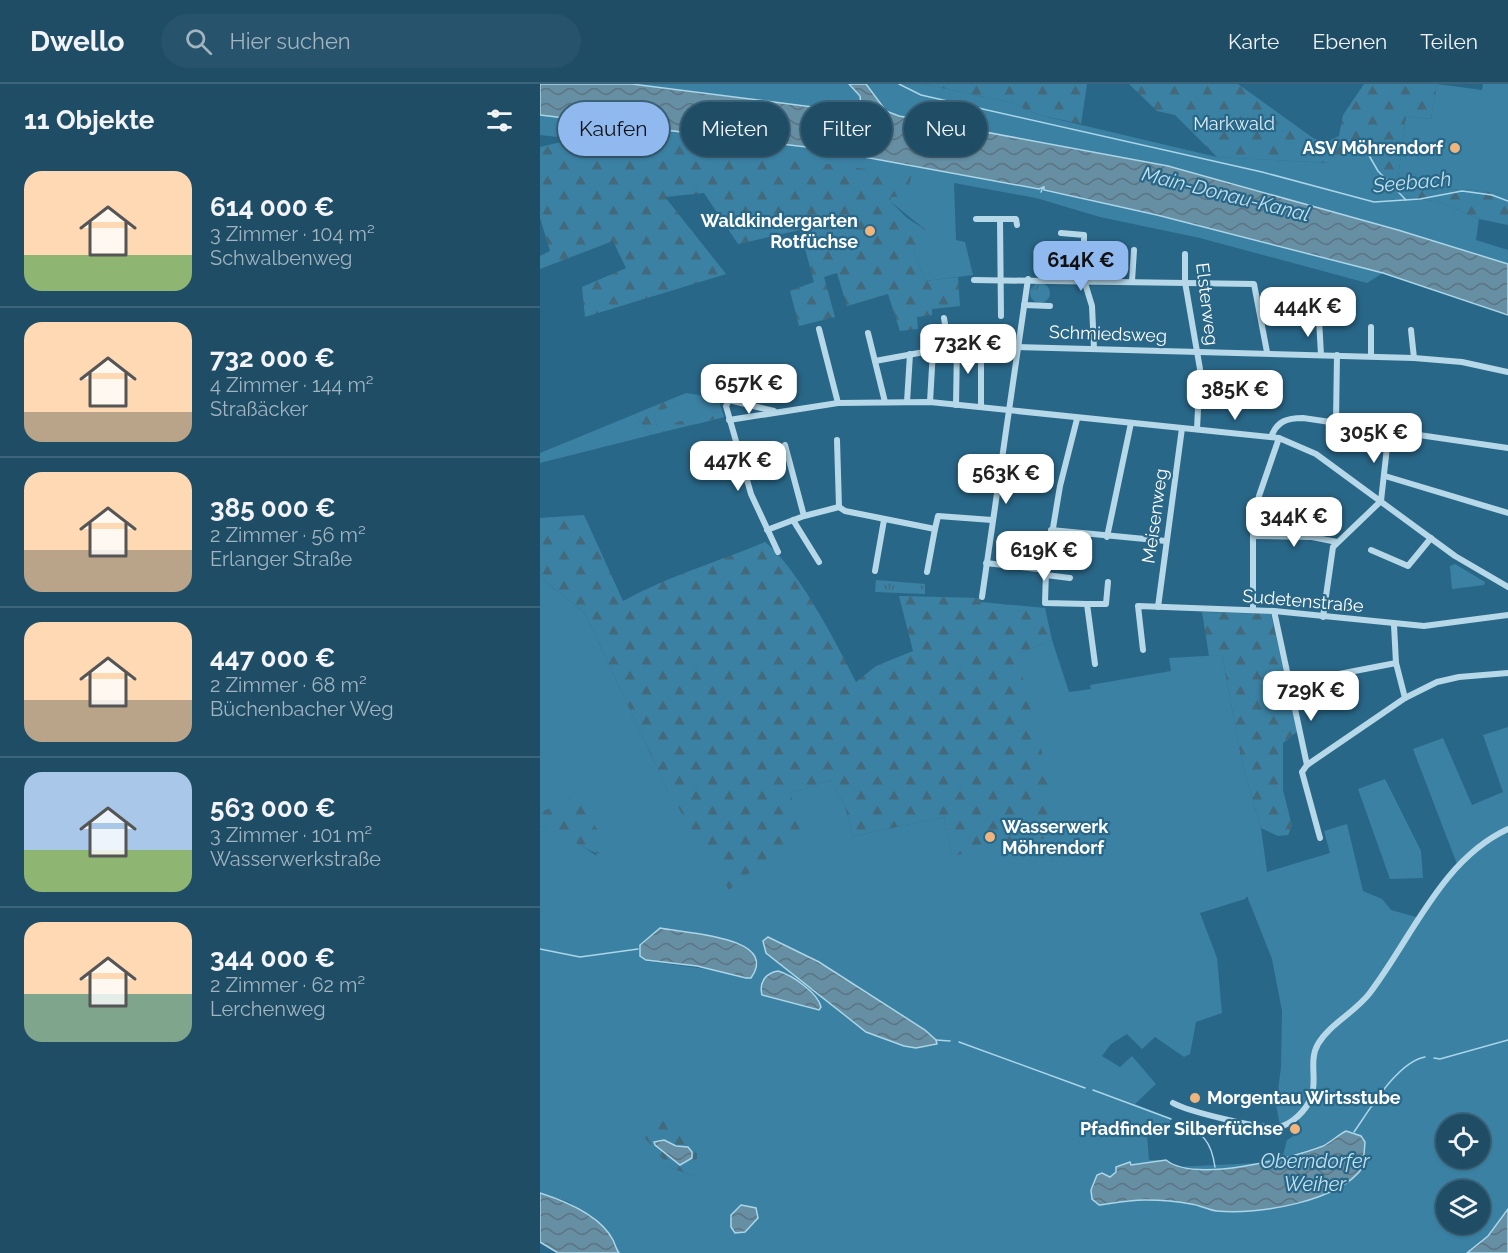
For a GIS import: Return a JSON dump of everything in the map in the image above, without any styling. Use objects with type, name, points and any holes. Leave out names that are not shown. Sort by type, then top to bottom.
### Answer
[{"type":"street","points":[[976,219],[1016,219],[1017,225]]},
{"type":"street","points":[[1000,219],[1001,316]]},
{"type":"street","points":[[1061,232],[1084,235],[1084,280],[1092,306],[1094,349]]},
{"type":"street","points":[[1132,281],[1134,250]]},
{"type":"street","name":"Elsterweg","points":[[1185,254],[1185,282],[1198,351],[1201,384],[1197,429]]},
{"type":"street","points":[[982,597],[1028,279]]},
{"type":"street","points":[[974,280],[1254,284],[1267,352]]},
{"type":"street","points":[[1024,304],[1050,306]]},
{"type":"street","points":[[944,318],[949,347]]},
{"type":"street","points":[[1319,319],[1321,355]]},
{"type":"street","points":[[1371,327],[1371,356]]},
{"type":"street","points":[[819,328],[838,403]]},
{"type":"street","points":[[1411,330],[1414,357]]},
{"type":"street","points":[[867,333],[885,402]]},
{"type":"street","points":[[956,405],[957,346]]},
{"type":"street","points":[[981,346],[981,408]]},
{"type":"street","name":"Schmiedsweg","points":[[875,362],[949,347],[981,346],[1414,357],[1462,362],[1508,372]]},
{"type":"street","points":[[930,402],[933,350]]},
{"type":"street","points":[[907,402],[909,354]]},
{"type":"street","points":[[1336,422],[1337,355]]},
{"type":"street","points":[[774,411],[729,400],[726,406],[751,494],[778,552]]},
{"type":"street","points":[[729,420],[774,411],[838,403],[930,402],[1077,419],[1279,438],[1317,454],[1476,570],[1508,587]]},
{"type":"street","points":[[1271,437],[1280,422],[1290,418],[1389,429],[1507,448],[1508,439]]},
{"type":"street","points":[[1077,419],[1051,530],[1045,603],[1106,604],[1108,582]]},
{"type":"street","points":[[1107,537],[1131,423]]},
{"type":"street","name":"Meisenweg","points":[[1158,607],[1182,428]]},
{"type":"street","points":[[1323,617],[1330,554],[1337,542],[1381,501],[1389,429]]},
{"type":"street","points":[[1253,610],[1253,536],[1259,496],[1279,438]]},
{"type":"street","points":[[837,440],[839,507]]},
{"type":"street","points":[[784,445],[804,516]]},
{"type":"street","points":[[1385,476],[1508,513]]},
{"type":"street","points":[[767,530],[804,516],[839,507],[845,511],[884,520],[935,529]]},
{"type":"street","points":[[927,572],[938,516],[992,520]]},
{"type":"street","points":[[793,520],[819,562]]},
{"type":"street","points":[[875,572],[884,520]]},
{"type":"street","points":[[1051,530],[1166,542]]},
{"type":"street","points":[[1253,536],[1312,537],[1337,542]]},
{"type":"street","points":[[1371,550],[1408,567],[1431,538]]},
{"type":"street","points":[[986,563],[1070,578]]},
{"type":"street","points":[[1087,604],[1095,664]]},
{"type":"street","name":"Sudetenstraße","points":[[1143,650],[1138,606],[1274,611],[1394,625],[1449,624],[1508,615]]},
{"type":"street","points":[[1274,611],[1307,765]]},
{"type":"street","points":[[1394,625],[1396,663],[1405,698]]},
{"type":"street","points":[[1289,677],[1339,674],[1396,663]]},
{"type":"street","points":[[1320,838],[1302,772],[1307,765],[1405,698],[1448,679],[1508,673]]},
{"type":"street","points":[[1173,1102],[1217,1117],[1271,1128],[1283,1126],[1293,1120],[1311,1097],[1317,1046],[1369,994],[1416,922],[1473,852],[1508,829]]},
{"type":"green space","points":[[632,84],[849,84],[860,96],[861,102],[801,102],[801,106],[789,104],[789,102]]},
{"type":"green space","points":[[866,84],[923,84],[1009,102],[1039,115],[1217,157],[1330,163],[1345,151],[1360,150],[1388,193],[1439,202],[1479,219],[1476,240],[1508,250],[1508,264],[1398,230],[1168,166],[987,132],[987,102],[904,102],[904,117],[892,113],[892,102],[879,102]]},
{"type":"green space","points":[[923,84],[1087,84],[1081,124],[1039,115],[1009,102]]},
{"type":"green space","name":"Markwald","points":[[1129,84],[1238,84],[1313,138],[1326,142],[1339,136],[1343,115],[1364,84],[1437,84],[1431,119],[1406,116],[1398,178],[1409,189],[1471,190],[1508,197],[1508,225],[1479,219],[1439,202],[1387,193],[1360,150],[1345,151],[1331,163],[1217,157],[1175,115],[1157,111]]},
{"type":"green space","name":"ASV Möhrendorf","points":[[1437,84],[1482,90],[1483,84],[1508,84],[1508,197],[1471,190],[1409,189],[1398,178],[1406,116],[1431,119]]},
{"type":"green space","points":[[540,115],[558,117],[558,137],[540,135]]},
{"type":"green space","points":[[669,130],[681,132],[681,156],[789,156],[789,145],[801,146],[801,156],[859,156],[1039,189],[1044,187],[1045,190],[1157,215],[1383,273],[1367,283],[1200,238],[1100,217],[1036,198],[954,183],[956,240],[965,242],[973,275],[925,281],[913,251],[928,232],[891,202],[891,197],[669,155]]},
{"type":"green space","points":[[558,143],[558,156],[669,156],[669,144],[681,145],[681,156],[765,156],[912,175],[906,191],[900,196],[891,197],[891,202],[907,218],[929,232],[913,251],[925,281],[958,277],[960,306],[932,309],[932,315],[917,317],[918,329],[900,331],[888,294],[847,306],[837,273],[824,277],[835,317],[799,326],[790,291],[814,282],[800,230],[738,244],[704,193],[665,197],[726,274],[585,317],[582,287],[626,268],[613,241],[540,269],[540,256],[550,251],[540,218],[540,147]]},
{"type":"green space","points":[[1036,283],[1044,283],[1050,289],[1050,297],[1044,303],[1036,303],[1030,297],[1030,289]]},
{"type":"green space","points":[[686,393],[718,398],[724,417],[697,424],[657,427],[654,416],[661,410],[688,399]]},
{"type":"green space","points":[[686,393],[689,399],[661,410],[662,413],[654,416],[657,427],[697,417],[696,412],[704,409],[705,415],[711,413],[710,407],[705,407],[703,401],[711,397],[724,417],[651,435],[635,414]]},
{"type":"green space","points":[[635,414],[651,435],[540,463],[540,453]]},
{"type":"green space","points":[[584,515],[623,601],[675,577],[765,542],[803,587],[856,682],[876,666],[913,651],[899,596],[980,598],[980,602],[1045,608],[1052,640],[1017,654],[1063,835],[952,856],[944,817],[853,836],[845,806],[831,780],[790,793],[803,829],[729,890],[668,791],[585,613],[540,577],[540,518]]},
{"type":"green space","points":[[1455,564],[1485,582],[1484,585],[1452,589],[1450,566]]},
{"type":"green space","points":[[540,577],[585,613],[668,791],[789,793],[831,780],[845,806],[853,836],[944,817],[952,855],[1017,654],[1052,640],[1069,692],[1091,689],[1090,685],[1171,671],[1169,658],[1222,655],[1242,762],[1261,828],[1267,872],[1330,853],[1324,831],[1347,824],[1363,891],[1382,899],[1391,910],[1420,918],[1457,864],[1413,749],[1443,738],[1472,805],[1503,792],[1483,735],[1508,727],[1508,1209],[1490,1233],[1490,1180],[1436,1180],[1436,1234],[1489,1234],[1467,1253],[619,1253],[613,1240],[569,1202],[540,1193],[540,826],[557,830],[597,856],[576,796],[540,813]],"holes":[[[1247,896],[1272,959],[1282,1011],[1281,1067],[1276,1105],[1280,1125],[1298,1118],[1302,1131],[1287,1140],[1283,1155],[1257,1163],[1180,1167],[1197,1170],[1218,1169],[1264,1162],[1320,1146],[1354,1132],[1365,1142],[1299,1201],[1263,1210],[1217,1211],[1183,1202],[1142,1200],[1098,1205],[1093,1183],[1097,1175],[1102,1173],[1110,1177],[1131,1165],[1166,1160],[1149,1160],[1147,1136],[1167,1133],[1171,1118],[1135,1104],[1156,1084],[1132,1056],[1120,1067],[1102,1056],[1111,1044],[1127,1034],[1142,1049],[1155,1037],[1184,1057],[1190,1054],[1196,1022],[1222,1013],[1217,958],[1200,913],[1245,899]],[[660,928],[682,932],[721,971],[646,961],[640,956],[640,944]],[[768,937],[782,943],[925,1030],[934,1046],[908,1045],[883,1039],[861,1027],[840,1013],[821,995]],[[697,1153],[694,1176],[669,1167]]]},
{"type":"green space","points":[[876,580],[925,584],[925,594],[875,592]]},
{"type":"green space","points":[[1202,612],[1271,614],[1297,732],[1283,743],[1283,790],[1292,826],[1288,835],[1278,836],[1261,828],[1242,762],[1222,655],[1209,656]]},
{"type":"green space","points":[[1385,779],[1421,851],[1423,878],[1390,879],[1358,789]]},
{"type":"green space","points":[[576,795],[614,857],[595,853],[559,833],[540,826],[540,813]]},
{"type":"green space","points":[[661,1112],[678,1124],[691,1139],[697,1156],[694,1176],[669,1167],[639,1131]]},
{"type":"water","points":[[540,84],[632,84],[773,102],[681,102],[681,132],[669,130],[669,102],[558,102],[558,117],[540,115]]},
{"type":"water","points":[[849,84],[866,84],[879,102],[861,102],[860,96]]},
{"type":"water","points":[[789,104],[801,106],[801,146],[789,145]]},
{"type":"water","name":"Main-Donau-Kanal","points":[[892,113],[904,117],[904,156],[987,156],[987,132],[1168,166],[1398,230],[1508,264],[1508,315],[1383,273],[1157,215],[1044,190],[1044,187],[1039,189],[859,156],[892,156]]},
{"type":"water","points":[[660,928],[706,935],[741,945],[753,953],[757,964],[751,978],[697,966],[646,960],[640,956],[640,945]]},
{"type":"water","points":[[768,937],[819,962],[925,1030],[936,1040],[937,1044],[916,1048],[904,1046],[866,1032],[766,953],[763,941]]},
{"type":"water","points":[[778,971],[797,980],[810,991],[819,1002],[821,1007],[819,1010],[762,995],[761,986],[764,979]]},
{"type":"water","name":"Oberndorfer Weiher","points":[[1346,1131],[1361,1136],[1365,1142],[1363,1167],[1336,1189],[1296,1204],[1234,1212],[1210,1210],[1162,1200],[1133,1200],[1099,1205],[1092,1199],[1091,1190],[1097,1175],[1102,1173],[1110,1177],[1116,1172],[1116,1167],[1130,1162],[1131,1165],[1166,1160],[1179,1167],[1198,1169],[1242,1166],[1288,1157],[1323,1146]]},
{"type":"water","points":[[664,1140],[676,1146],[688,1147],[692,1152],[692,1158],[680,1165],[655,1145],[654,1142]]},
{"type":"water","points":[[540,1193],[560,1200],[591,1216],[607,1231],[619,1253],[558,1253],[540,1242]]},
{"type":"water","points":[[741,1205],[756,1208],[758,1218],[745,1232],[735,1233],[731,1227],[731,1215]]},
{"type":"water","points":[[1508,1209],[1508,1253],[1467,1253],[1488,1236]]},
{"type":"waterway","name":"Seebach","points":[[899,84],[921,95],[1262,172],[1374,202],[1420,199],[1462,191],[1492,195],[1508,201]]},
{"type":"waterway","points":[[1367,152],[1378,171],[1406,200]]},
{"type":"waterway","points":[[1041,192],[1043,187]]},
{"type":"waterway","points":[[540,949],[580,957],[638,949]]},
{"type":"waterway","points":[[936,1040],[950,1041]]},
{"type":"waterway","points":[[1434,1058],[1440,1059],[1508,1040]]},
{"type":"waterway","points":[[959,1042],[1085,1088]]},
{"type":"waterway","points":[[1354,1132],[1394,1077],[1404,1068],[1425,1057]]},
{"type":"waterway","points":[[1093,1090],[1171,1119]]},
{"type":"waterway","points":[[1180,1122],[1195,1130],[1205,1139],[1211,1150],[1215,1167]]},
{"type":"place","name":"ASV Möhrendorf","points":[[1455,148]]},
{"type":"place","name":"Waldkindergarten Rotfüchse","points":[[870,231]]},
{"type":"place","name":"Wasserwerk Möhrendorf","points":[[990,837]]},
{"type":"place","name":"Morgentau Wirtsstube","points":[[1195,1098]]},
{"type":"place","name":"Pfadfinder Silberfüchse","points":[[1295,1129]]}]
